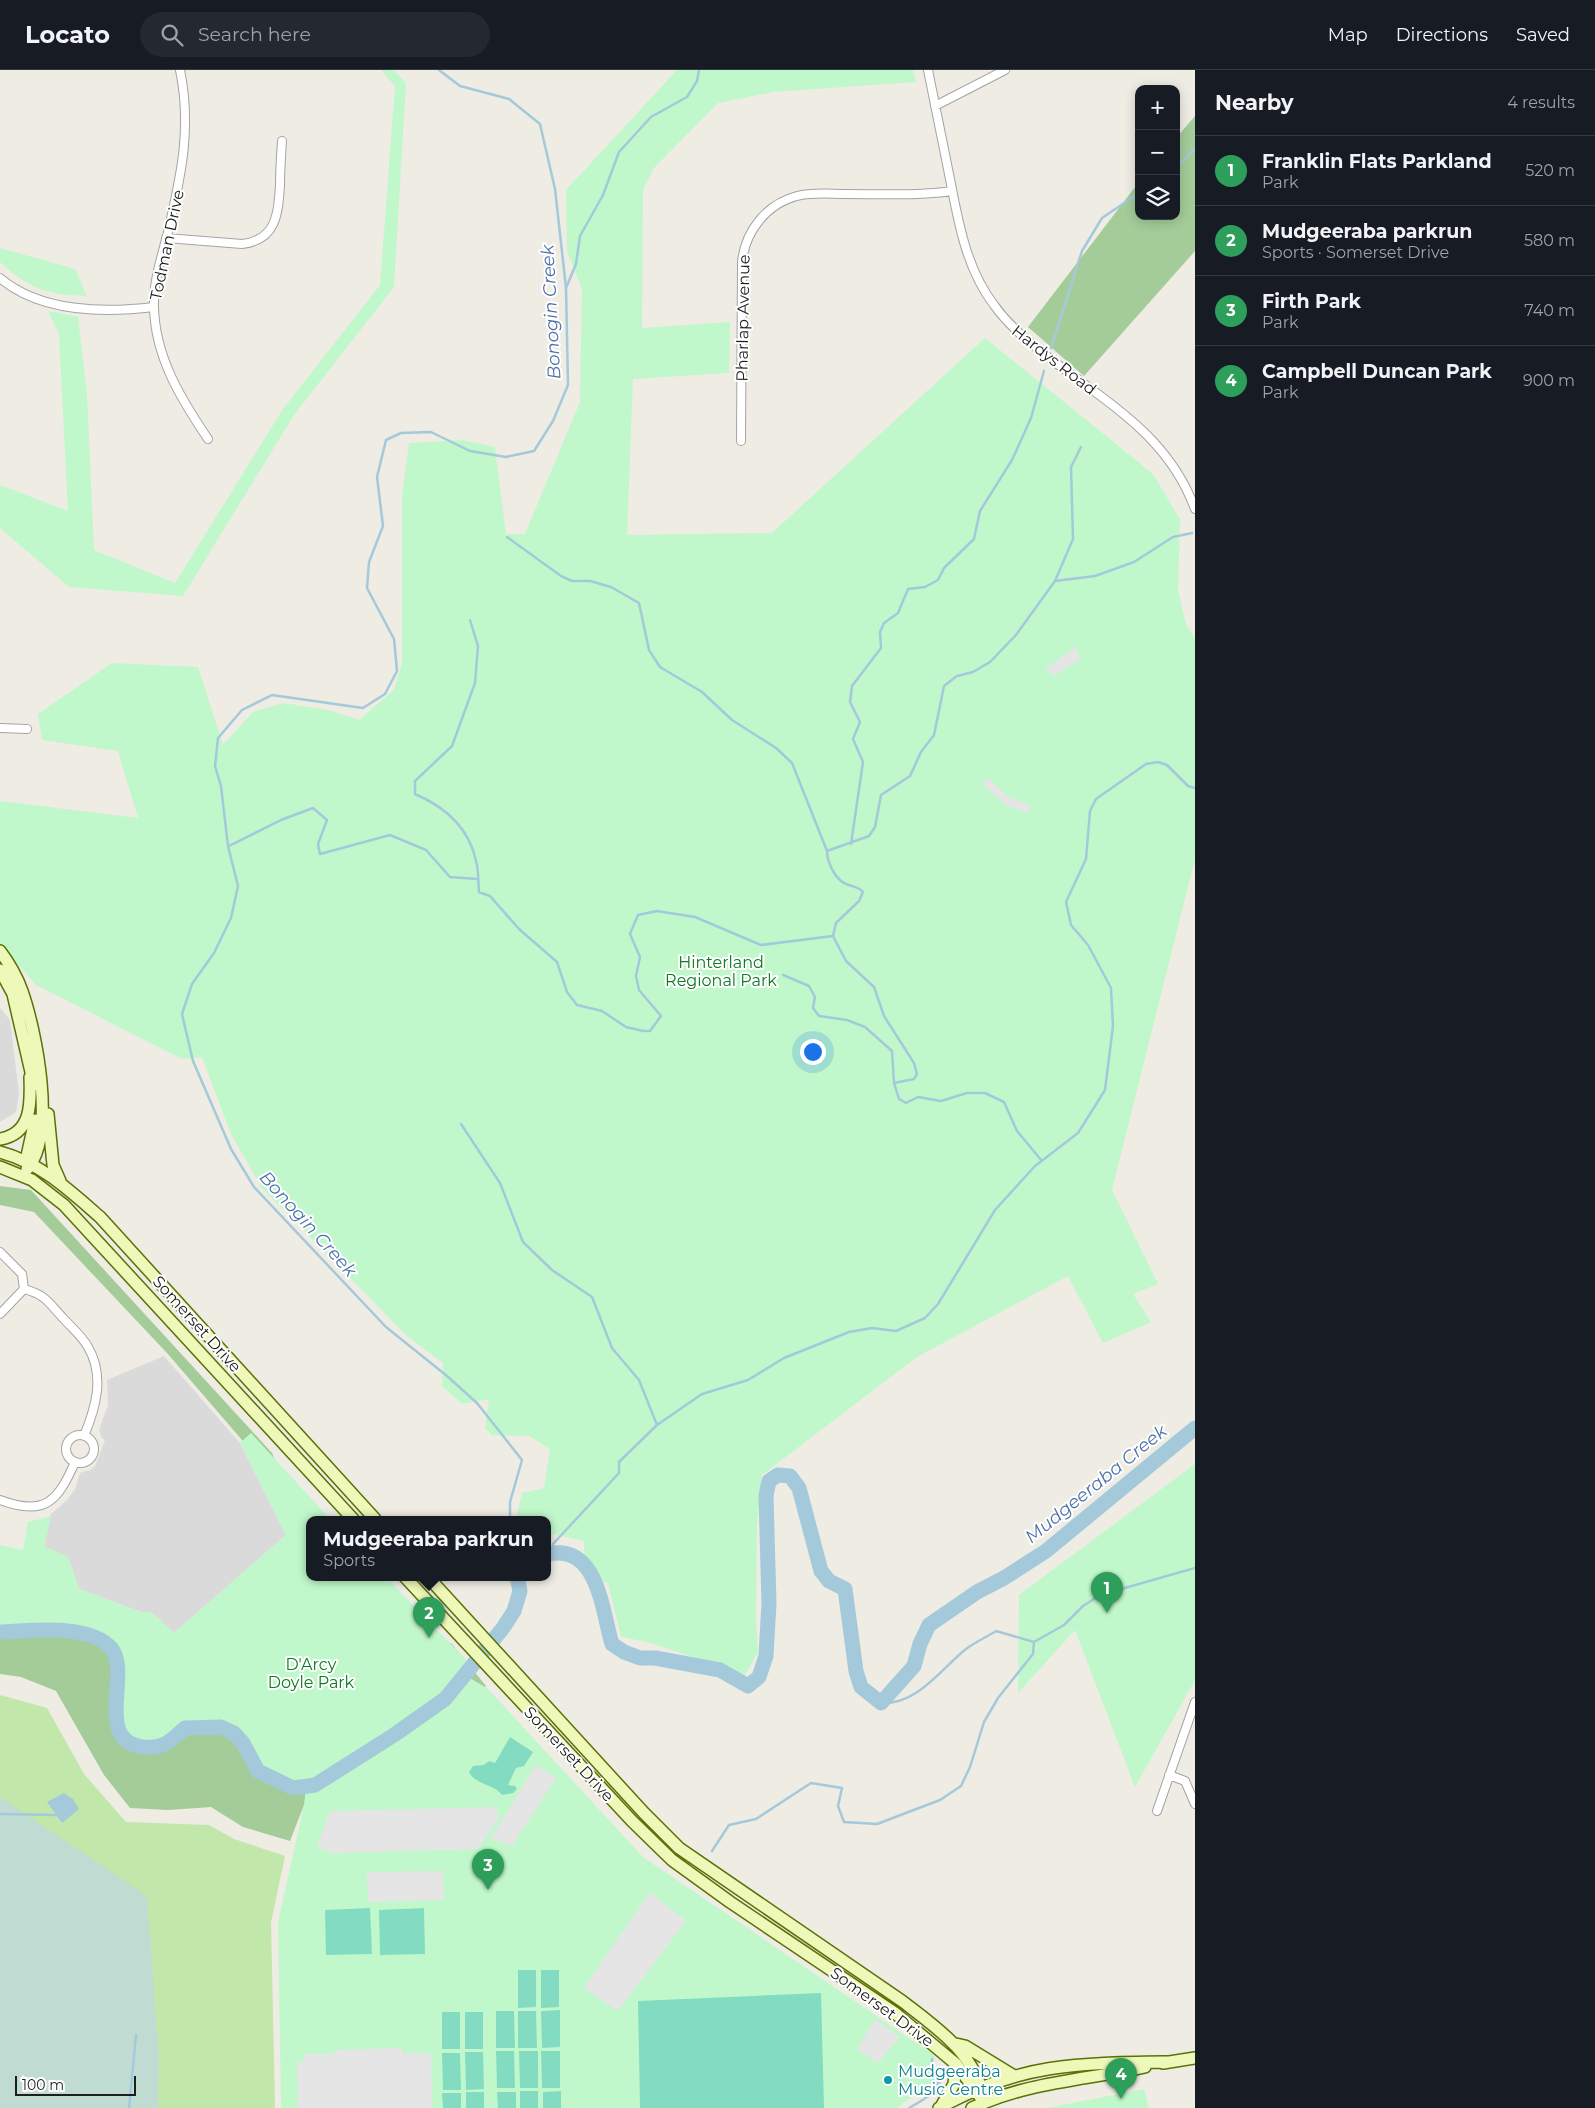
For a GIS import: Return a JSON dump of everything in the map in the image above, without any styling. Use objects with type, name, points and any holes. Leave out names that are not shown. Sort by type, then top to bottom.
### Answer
[{"type":"main road","points":[[0,950],[21,989],[42,1122],[39,1142],[22,1174]]},
{"type":"main road","points":[[0,970],[13,994],[34,1064],[44,1082],[53,1166],[60,1182]]},
{"type":"main road","points":[[0,1140],[16,1134],[26,1122],[30,1110],[34,1064]]},
{"type":"main road","name":"Somerset Drive","points":[[0,1152],[28,1162],[60,1182],[100,1217],[372,1516]]},
{"type":"main road","name":"Somerset Drive","points":[[0,1167],[22,1174],[44,1188],[64,1205],[350,1516]]},
{"type":"main road","points":[[279,1439],[291,1428]]},
{"type":"main road","name":"Somerset Drive","points":[[409,1581],[632,1821],[672,1860],[730,1902],[895,2013],[956,2064],[978,2088]]},
{"type":"main road","name":"Somerset Drive","points":[[432,1581],[638,1807],[678,1848],[902,2001],[954,2044],[969,2062],[984,2102]]},
{"type":"main road","points":[[954,2044],[965,2046],[1014,2076]]},
{"type":"main road","points":[[972,2108],[984,2102],[1040,2085],[1195,2058]]},
{"type":"main road","points":[[940,2107],[978,2088],[1014,2076],[1054,2066],[1169,2062]]},
{"type":"main road","points":[[940,2107],[954,2084],[956,2064]]},
{"type":"street","name":"Todman Drive","points":[[180,70],[185,142],[182,175],[156,284],[154,307],[160,343],[172,382],[208,439]]},
{"type":"street","name":"Hardys Road","points":[[928,70],[952,190],[969,260],[993,304],[1008,324],[1026,340],[1136,424],[1158,445],[1184,484],[1195,509]]},
{"type":"street","points":[[936,106],[1006,70]]},
{"type":"street","points":[[166,238],[242,244],[252,242],[264,236],[274,224],[276,218],[282,141]]},
{"type":"street","name":"Pharlap Avenue","points":[[741,442],[742,262],[747,240],[758,222],[780,203],[798,196],[824,194],[929,194],[952,190]]},
{"type":"street","points":[[0,278],[32,298],[66,307],[138,309],[154,307]]},
{"type":"street","points":[[0,728],[27,728]]},
{"type":"street","points":[[0,1252],[22,1274],[24,1289]]},
{"type":"street","points":[[0,1314],[24,1289]]},
{"type":"street","points":[[24,1289],[40,1294],[84,1342],[91,1353],[98,1394],[84,1436]]},
{"type":"street","points":[[76,1435],[84,1436],[92,1442],[93,1455],[87,1461],[75,1462],[68,1455],[66,1446],[76,1435]]},
{"type":"street","points":[[0,1500],[24,1508],[44,1504],[59,1494],[75,1462]]},
{"type":"street","points":[[1157,1811],[1195,1702]]},
{"type":"street","points":[[1169,1775],[1185,1781],[1195,1804]]},
{"type":"shaded area","points":[[1075,647],[1081,659],[1054,676],[1045,669]]},
{"type":"shaded area","points":[[988,778],[1010,798],[1030,805],[1028,813],[1006,805],[993,794],[982,783]]},
{"type":"shaded area","points":[[0,1008],[10,1020],[19,1093],[16,1112],[0,1122]]},
{"type":"shaded area","points":[[164,1356],[240,1443],[286,1535],[174,1633],[151,1612],[141,1612],[79,1589],[68,1557],[44,1547],[51,1514],[67,1500],[75,1489],[80,1473],[90,1470],[95,1466],[105,1440],[102,1438],[99,1430],[108,1405],[107,1380]]},
{"type":"shaded area","points":[[536,1765],[556,1778],[512,1846],[493,1840],[491,1838]]},
{"type":"shaded area","points":[[64,1793],[73,1799],[79,1809],[62,1823],[47,1802]]},
{"type":"shaded area","points":[[0,1797],[147,1896],[159,2060],[158,2108],[0,2108]]},
{"type":"shaded area","points":[[499,1807],[495,1814],[502,1814],[478,1849],[331,1853],[317,1847],[330,1811]]},
{"type":"shaded area","points":[[443,1871],[444,1900],[368,1902],[367,1872]]},
{"type":"shaded area","points":[[650,1892],[686,1921],[618,2011],[584,1988]]},
{"type":"shaded area","points":[[875,2019],[900,2037],[878,2063],[857,2049]]},
{"type":"shaded area","points":[[402,2048],[402,2053],[431,2053],[432,2108],[298,2108],[297,2062],[304,2062],[304,2054],[334,2054],[335,2050]]},
{"type":"green space","points":[[381,70],[394,70],[406,83],[394,287],[294,415],[183,596],[69,587],[0,528],[0,485],[68,511],[59,334],[48,311],[78,317],[87,395],[94,550],[175,583],[283,409],[380,285],[395,86]]},
{"type":"green space","name":"Hinterland Regional Park","points":[[677,70],[913,70],[916,82],[773,92],[718,103],[653,169],[643,190],[642,328],[730,322],[729,373],[633,379],[627,535],[772,533],[985,338],[1153,474],[1180,519],[1178,591],[1186,624],[1195,639],[1195,859],[1112,1190],[1158,1284],[1133,1294],[1151,1322],[1103,1343],[1068,1276],[917,1357],[762,1475],[757,1524],[756,1621],[758,1652],[745,1675],[648,1642],[621,1637],[608,1583],[585,1578],[584,1541],[553,1534],[551,1536],[551,1516],[517,1516],[522,1493],[544,1488],[550,1449],[529,1436],[492,1435],[485,1428],[489,1399],[462,1404],[442,1386],[443,1363],[408,1337],[262,1188],[231,1134],[202,1057],[182,1059],[36,985],[0,944],[0,801],[138,818],[118,751],[42,740],[38,714],[112,663],[198,667],[223,745],[253,712],[283,703],[329,710],[359,720],[394,690],[402,663],[402,496],[409,443],[462,440],[495,447],[506,534],[525,534],[580,402],[582,289],[567,251],[566,190]]},
{"type":"green space","points":[[1195,116],[1195,251],[1084,376],[1028,327],[1135,187],[1135,220],[1180,220],[1180,133]]},
{"type":"green space","points":[[0,248],[75,269],[87,296],[50,292],[20,279],[0,262]]},
{"type":"green space","name":"D'Arcy Doyle Park","points":[[0,1186],[31,1190],[272,1453],[305,1533],[274,1567],[388,1715],[451,1643],[486,1686],[416,1752],[304,1805],[290,1841],[243,1827],[211,1807],[168,1810],[130,1808],[104,1775],[56,1691],[21,1677],[0,1674],[0,1608],[174,1636],[288,1535],[242,1440],[167,1353],[34,1212],[0,1205]]},
{"type":"green space","name":"D'Arcy Doyle Park","points":[[251,1433],[327,1516],[306,1516],[306,1581],[390,1581],[472,1666],[465,1675],[488,1689],[643,1857],[934,2055],[935,2080],[897,2108],[281,2108],[278,1923],[304,1805],[306,1787],[294,1788],[275,1781],[260,1772],[240,1739],[222,1727],[203,1725],[188,1727],[169,1742],[157,1747],[145,1747],[129,1742],[121,1734],[116,1718],[118,1670],[116,1658],[110,1647],[88,1635],[73,1632],[42,1630],[0,1632],[0,1545],[23,1550],[28,1522],[51,1516],[44,1546],[68,1557],[79,1589],[141,1612],[151,1612],[174,1633],[286,1535],[240,1443]]},
{"type":"green space","points":[[1195,1464],[1195,1680],[1135,1787],[1075,1630],[1018,1693],[1019,1595]]},
{"type":"green space","points":[[0,1695],[47,1708],[84,1774],[126,1822],[209,1825],[234,1839],[285,1856],[271,1922],[275,2108],[0,2108]]},
{"type":"green space","points":[[510,1737],[533,1752],[524,1766],[516,1768],[508,1785],[515,1786],[517,1789],[513,1793],[502,1795],[494,1788],[475,1779],[469,1772],[473,1766],[484,1765],[489,1761],[495,1763]]},
{"type":"green space","points":[[370,1908],[372,1954],[326,1955],[325,1910]]},
{"type":"green space","points":[[424,1908],[425,1954],[380,1955],[379,1910]]},
{"type":"green space","points":[[518,1970],[536,1970],[536,2007],[518,2008]]},
{"type":"green space","points":[[541,1970],[559,1970],[559,2007],[541,2008]]},
{"type":"green space","points":[[821,1993],[824,2108],[640,2108],[638,2001]]},
{"type":"green space","points":[[560,2010],[560,2047],[542,2048],[541,2011]]},
{"type":"green space","points":[[496,2011],[514,2011],[515,2048],[496,2048]]},
{"type":"green space","points":[[518,2011],[536,2011],[537,2048],[518,2048]]},
{"type":"green space","points":[[442,2012],[460,2012],[460,2049],[442,2049]]},
{"type":"green space","points":[[465,2012],[483,2012],[483,2049],[465,2049]]},
{"type":"green space","points":[[496,2051],[514,2051],[515,2088],[497,2088]]},
{"type":"green space","points":[[519,2051],[538,2051],[538,2088],[520,2088]]},
{"type":"green space","points":[[541,2051],[560,2051],[560,2088],[542,2088]]},
{"type":"green space","points":[[465,2052],[483,2052],[484,2089],[466,2090]]},
{"type":"green space","points":[[442,2053],[460,2053],[461,2090],[443,2090]]},
{"type":"green space","points":[[1144,2089],[1149,2108],[1047,2108]]},
{"type":"green space","points":[[520,2091],[538,2091],[538,2108],[520,2108]]},
{"type":"green space","points":[[561,2091],[561,2108],[543,2108],[543,2092]]},
{"type":"green space","points":[[466,2092],[484,2092],[484,2108],[466,2108]]},
{"type":"green space","points":[[497,2092],[516,2092],[516,2108],[498,2108]]},
{"type":"green space","points":[[442,2093],[461,2093],[461,2108],[443,2108]]},
{"type":"waterway","name":"Bonogin Creek","points":[[439,70],[460,86],[509,99],[540,124],[555,189],[566,288],[568,385],[553,421],[534,451],[506,457],[470,451],[431,432],[401,433],[386,440],[377,477],[383,526],[369,562],[367,588],[394,639],[397,671],[385,694],[363,708],[272,695],[242,710],[218,738],[215,766],[221,786],[228,846],[238,886],[231,918],[214,953],[192,984],[182,1014],[193,1061],[231,1149],[254,1187],[386,1327],[477,1403],[522,1460],[510,1502],[510,1516]]},
{"type":"waterway","points":[[566,288],[576,264],[580,236],[603,195],[619,152],[651,117],[687,97],[697,81],[699,70]]},
{"type":"waterway","points":[[1180,164],[1195,148]]},
{"type":"waterway","points":[[1051,348],[1082,251],[1102,218],[1135,196]]},
{"type":"waterway","points":[[851,844],[863,762],[853,739],[860,722],[850,702],[852,686],[881,648],[880,632],[884,623],[898,613],[908,589],[925,587],[938,580],[944,568],[974,539],[980,511],[1012,460],[1031,418],[1044,371]]},
{"type":"waterway","points":[[827,851],[869,836],[875,827],[881,795],[910,776],[921,752],[934,735],[944,686],[957,676],[973,672],[990,662],[1016,635],[1055,581],[1073,539],[1071,467],[1081,447]]},
{"type":"waterway","points":[[1055,581],[1095,576],[1134,562],[1173,537],[1192,533]]},
{"type":"waterway","points":[[507,537],[561,576],[572,581],[590,581],[611,587],[639,603],[649,650],[660,667],[702,692],[732,720],[776,748],[792,763],[833,871],[844,883],[863,892],[859,901],[836,923],[833,936],[846,961],[874,987],[884,1016],[914,1063],[917,1074],[914,1079],[894,1083]]},
{"type":"waterway","points":[[470,620],[478,646],[475,683],[452,746],[415,781],[415,794],[446,812],[462,828],[473,849],[478,873],[479,892],[490,896],[519,929],[557,962],[567,992],[577,1005],[602,1011],[626,1027],[643,1031],[650,1031],[661,1016],[639,990],[636,976],[640,957],[630,934],[638,915],[657,911],[695,917],[761,945],[833,936]]},
{"type":"waterway","points":[[553,1553],[553,1544],[619,1473],[619,1462],[657,1425],[702,1394],[748,1380],[784,1358],[849,1332],[872,1328],[896,1331],[925,1318],[938,1304],[995,1210],[1035,1166],[1078,1133],[1105,1090],[1113,1026],[1111,988],[1088,945],[1071,925],[1066,902],[1086,859],[1090,811],[1096,799],[1146,764],[1158,762],[1167,765],[1188,786],[1195,788]]},
{"type":"waterway","points":[[229,846],[281,820],[313,808],[327,820],[318,844],[320,854],[390,835],[426,850],[450,877],[477,879]]},
{"type":"waterway","points":[[783,975],[809,986],[815,997],[813,1008],[819,1016],[847,1020],[865,1027],[892,1051],[894,1083],[899,1099],[906,1103],[918,1097],[941,1101],[967,1093],[985,1093],[1004,1102],[1017,1131],[1042,1161]]},
{"type":"waterway","points":[[461,1124],[500,1183],[523,1242],[552,1270],[592,1297],[612,1348],[639,1380],[657,1425]]},
{"type":"waterway","name":"Mudgeeraba Creek","points":[[551,1554],[565,1553],[578,1559],[588,1569],[601,1598],[612,1644],[624,1652],[640,1658],[655,1658],[720,1670],[748,1686],[759,1677],[766,1656],[769,1603],[766,1496],[769,1481],[778,1475],[790,1476],[799,1488],[821,1571],[829,1581],[845,1589],[856,1671],[861,1687],[881,1703],[914,1666],[920,1644],[929,1625],[977,1592],[1004,1578],[1046,1551],[1195,1428]]},
{"type":"waterway","points":[[881,1703],[894,1702],[917,1692],[966,1649],[996,1631],[1034,1642],[1064,1625],[1083,1606],[1100,1595],[1195,1568]]},
{"type":"waterway","name":"Mudgeeraba Creek","points":[[0,1632],[58,1630],[88,1635],[101,1640],[111,1648],[116,1659],[118,1673],[116,1719],[120,1732],[128,1742],[143,1747],[156,1747],[166,1743],[185,1728],[221,1727],[234,1733],[243,1743],[258,1771],[293,1788],[315,1785],[394,1735],[445,1699],[503,1628],[514,1611],[520,1591],[518,1581]]},
{"type":"waterway","points":[[712,1851],[729,1825],[756,1819],[811,1783],[842,1788],[838,1806],[844,1822],[877,1824],[940,1800],[961,1786],[970,1767],[984,1722],[998,1698],[1033,1654],[1034,1642]]},
{"type":"waterway","points":[[0,1814],[56,1815]]},
{"type":"waterway","points":[[129,2108],[136,2035]]},
{"type":"waterway","points":[[932,2059],[932,2075],[938,2085]]},
{"type":"waterway","points":[[909,2108],[930,2095],[943,2074]]},
{"type":"place","name":"Franklin Flats Parkland","points":[[1107,1613]]},
{"type":"place","name":"Mudgeeraba parkrun","points":[[429,1638]]},
{"type":"place","name":"Firth Park","points":[[488,1890]]},
{"type":"place","name":"Mudgeeraba Music Centre","points":[[888,2080]]},
{"type":"place","name":"Campbell Duncan Park","points":[[1121,2099]]}]
